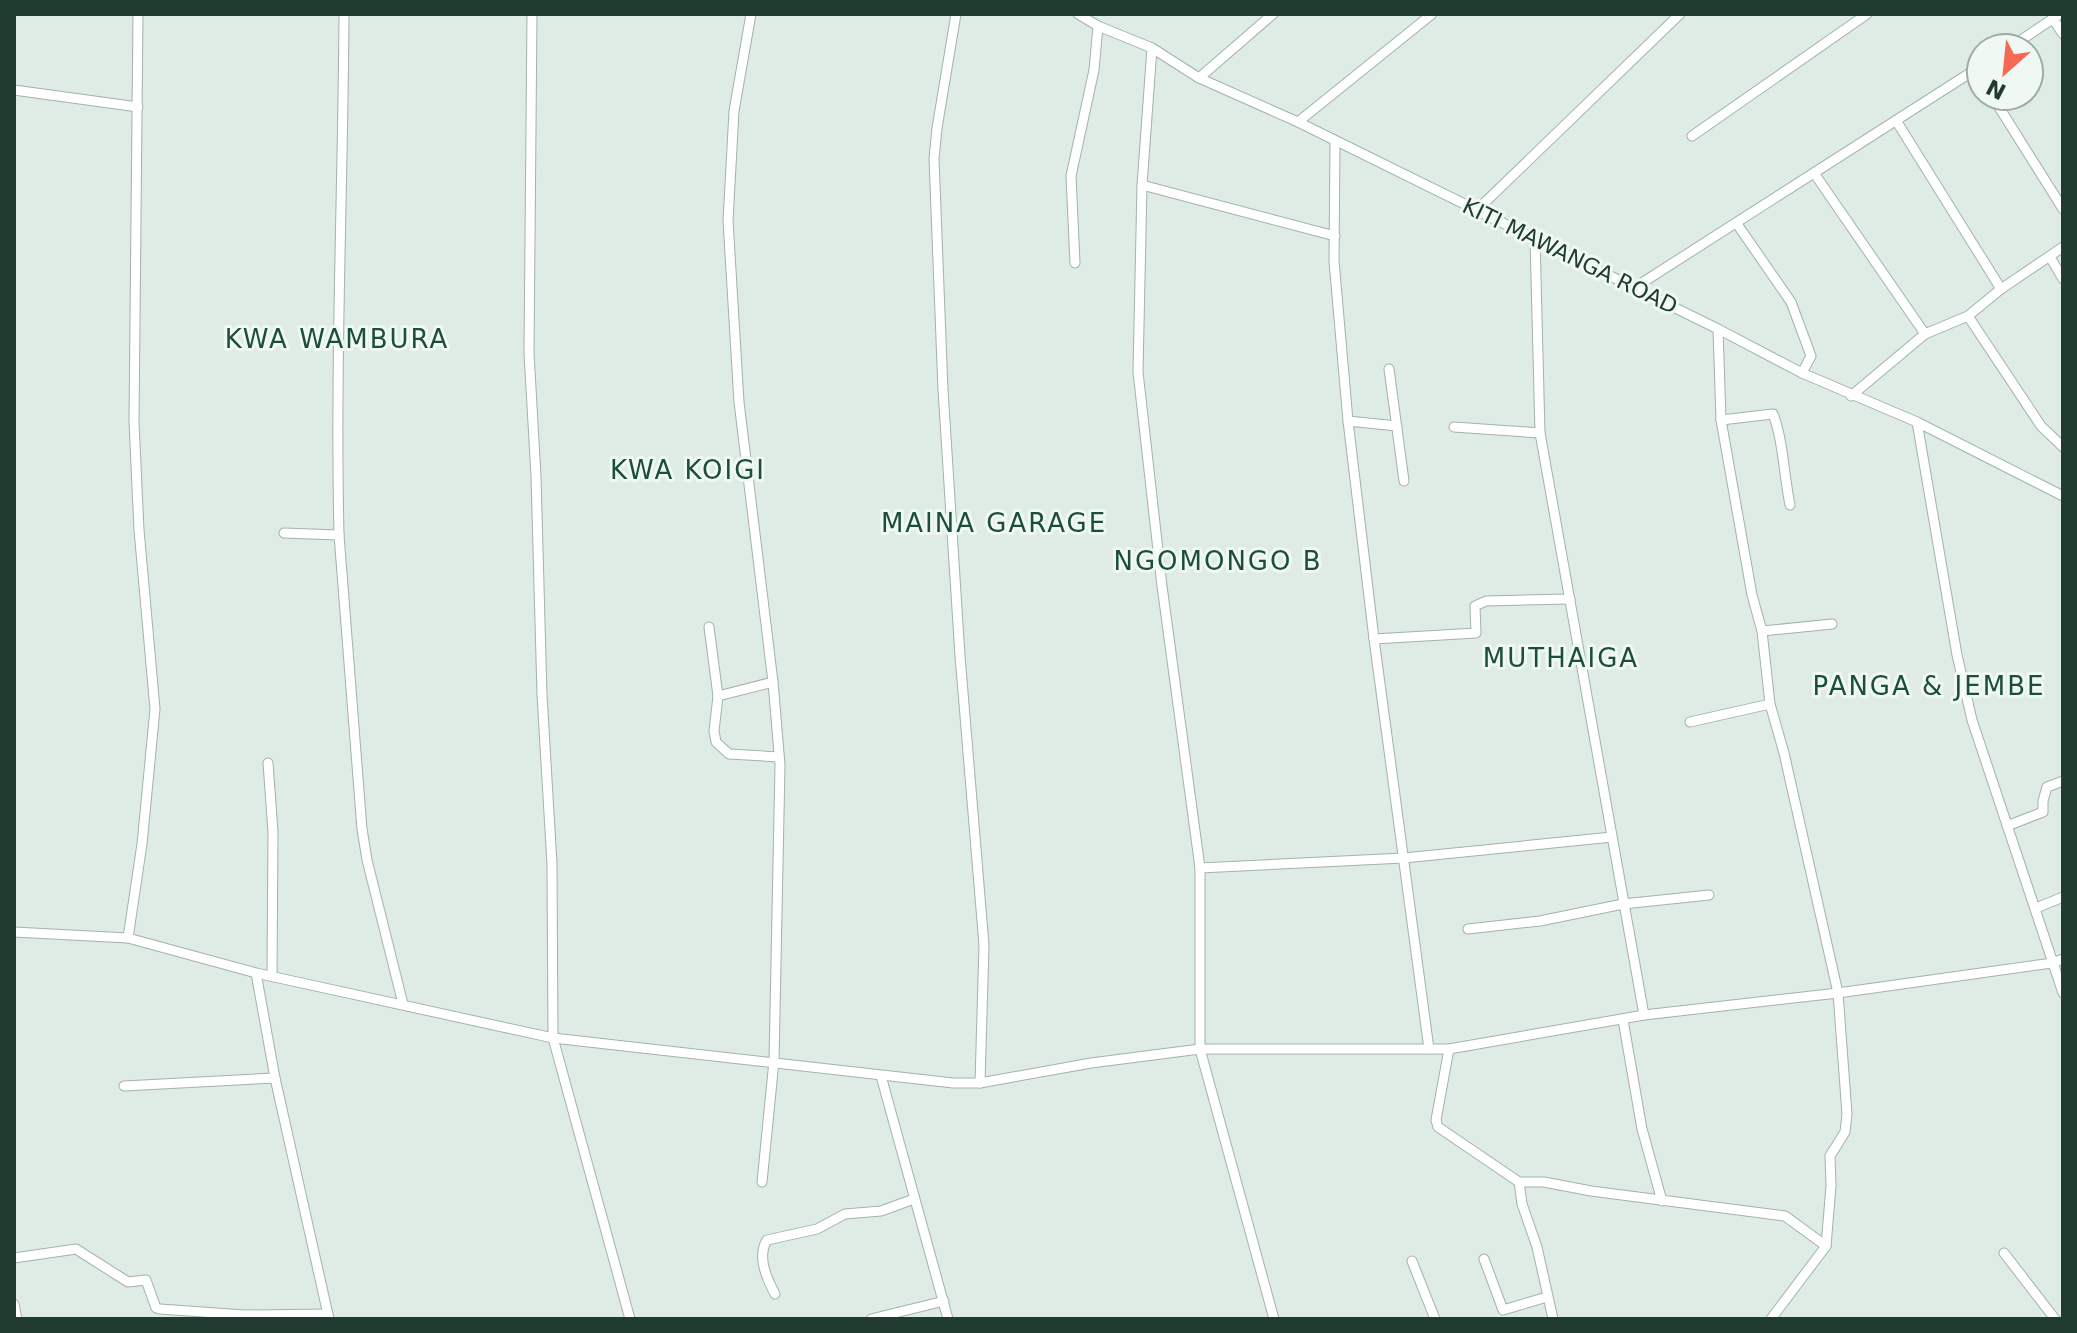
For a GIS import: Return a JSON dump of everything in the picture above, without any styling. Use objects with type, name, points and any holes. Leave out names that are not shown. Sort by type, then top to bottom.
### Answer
[{"type":"street","points":[[128,938],[151,766],[155,709],[139,530],[134,422],[138,14]]},
{"type":"street","points":[[344,14],[337,429],[339,535],[362,829],[403,1004]]},
{"type":"street","points":[[532,14],[529,353],[552,864],[553,1038],[630,1319]]},
{"type":"street","points":[[751,14],[734,111],[728,221],[739,402],[773,682],[779,757],[774,1061],[762,1182]]},
{"type":"street","points":[[956,14],[934,159],[943,390],[960,656],[984,945],[980,1083]]},
{"type":"street","name":"KITI MAWANGA ROAD","points":[[1078,14],[1098,26],[1152,48],[1199,78],[1298,122],[1802,373],[1917,422],[2060,494]]},
{"type":"street","points":[[1199,78],[1273,14]]},
{"type":"street","points":[[1298,122],[1432,14]]},
{"type":"street","points":[[1477,210],[1680,14]]},
{"type":"street","points":[[1692,136],[1867,14]]},
{"type":"street","points":[[2033,32],[2057,16],[2063,34]]},
{"type":"street","points":[[1075,263],[1071,176],[1094,70],[1098,26]]},
{"type":"street","points":[[1152,48],[1142,185],[1138,372],[1162,586],[1200,868],[1200,1049],[1274,1319]]},
{"type":"street","points":[[1634,288],[1965,80]]},
{"type":"street","points":[[14,90],[138,107]]},
{"type":"street","points":[[2002,112],[2063,209]]},
{"type":"street","points":[[1897,122],[2001,289]]},
{"type":"street","points":[[1335,141],[1337,308],[1348,421],[1429,1049]]},
{"type":"street","points":[[1814,173],[1925,334]]},
{"type":"street","points":[[1142,185],[1335,236]]},
{"type":"street","points":[[1737,224],[1791,302],[1811,356],[1802,373]]},
{"type":"street","points":[[1535,238],[1540,433],[1644,1015]]},
{"type":"street","points":[[1851,396],[1925,334],[1968,316],[2001,289],[2063,247]]},
{"type":"street","points":[[2050,257],[2063,279]]},
{"type":"street","points":[[1968,316],[2041,426],[2063,447]]},
{"type":"street","points":[[1718,329],[1721,420],[1752,595],[1762,631],[1770,704],[1784,753],[1838,993],[1847,1124],[1830,1156],[1826,1246],[1771,1319]]},
{"type":"street","points":[[1389,369],[1404,481]]},
{"type":"street","points":[[1721,420],[1773,414],[1790,505]]},
{"type":"street","points":[[1348,421],[1397,426]]},
{"type":"street","points":[[1917,422],[1972,720],[2063,993]]},
{"type":"street","points":[[1454,427],[1540,433]]},
{"type":"street","points":[[2060,494],[2063,483]]},
{"type":"street","points":[[284,533],[339,535]]},
{"type":"street","points":[[1374,639],[1476,633],[1475,606],[1486,601],[1570,599]]},
{"type":"street","points":[[1762,631],[1832,624]]},
{"type":"street","points":[[709,627],[718,696],[714,731],[716,742],[729,754],[779,757]]},
{"type":"street","points":[[718,696],[773,682]]},
{"type":"street","points":[[1690,722],[1770,704]]},
{"type":"street","points":[[268,763],[273,832],[272,976]]},
{"type":"street","points":[[2007,826],[2043,812],[2047,787],[2063,781]]},
{"type":"street","points":[[1200,868],[1404,858],[1612,837]]},
{"type":"street","points":[[1468,929],[1540,921],[1623,904],[1709,895]]},
{"type":"street","points":[[2036,908],[2063,897]]},
{"type":"street","points":[[14,932],[128,938],[256,973],[553,1038],[953,1083],[980,1083],[1091,1063],[1200,1049],[1449,1049],[1644,1015],[1838,993],[2063,959]]},
{"type":"street","points":[[14,1258],[76,1249],[128,1282],[146,1280],[156,1308],[160,1309],[244,1315],[329,1316],[275,1078],[256,973]]},
{"type":"street","points":[[1623,1020],[1642,1129],[1662,1201]]},
{"type":"street","points":[[1449,1049],[1436,1120],[1438,1127],[1519,1182],[1544,1182],[1785,1216],[1826,1246]]},
{"type":"street","points":[[881,1076],[948,1319]]},
{"type":"street","points":[[124,1086],[275,1078]]},
{"type":"street","points":[[1519,1182],[1553,1319]]},
{"type":"street","points":[[775,1294],[762,1260],[763,1246],[767,1240],[817,1229],[845,1214],[881,1211],[914,1199]]},
{"type":"street","points":[[2004,1253],[2055,1319]]},
{"type":"street","points":[[1484,1259],[1503,1310],[1547,1297]]},
{"type":"street","points":[[1412,1261],[1435,1319]]},
{"type":"street","points":[[871,1319],[944,1301]]},
{"type":"street","points":[[14,1304],[17,1319]]},
{"type":"district","name":"KWA WAMBURA","points":[[337,339]]},
{"type":"district","name":"KWA KOIGI","points":[[688,470]]},
{"type":"district","name":"MAINA GARAGE","points":[[994,523]]},
{"type":"district","name":"NGOMONGO B","points":[[1218,561]]},
{"type":"district","name":"MUTHAIGA","points":[[1561,658]]},
{"type":"district","name":"PANGA & JEMBE","points":[[1929,686]]}]
